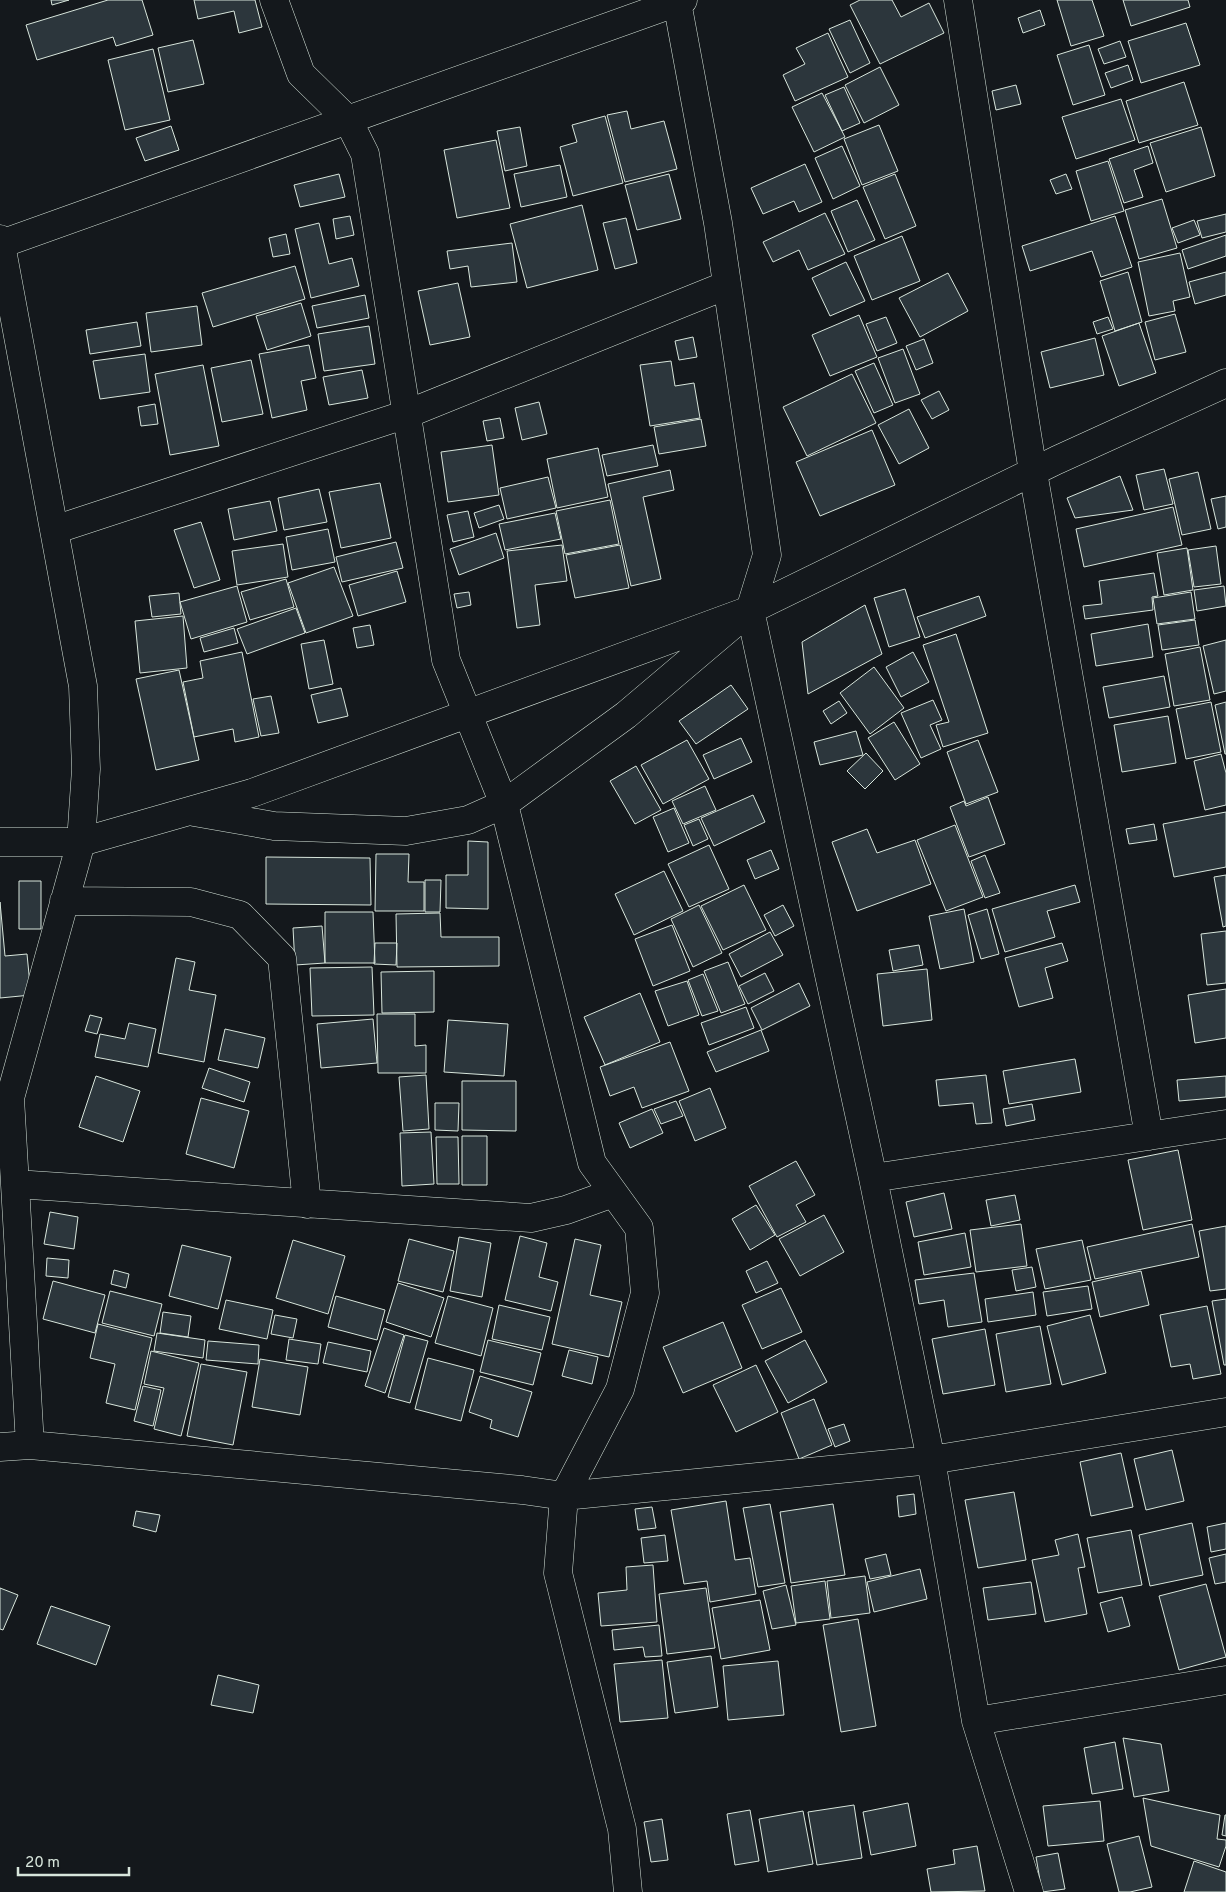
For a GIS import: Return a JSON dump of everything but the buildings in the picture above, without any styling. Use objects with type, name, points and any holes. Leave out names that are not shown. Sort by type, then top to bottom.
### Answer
[{"type":"street","points":[[274,0],[301,74],[348,120],[365,154],[446,660],[504,804],[592,1164],[639,1228],[645,1293],[620,1389],[564,1496],[558,1573],[622,1829],[628,1892]]},
{"type":"street","points":[[958,0],[1033,472],[1149,1136]]},
{"type":"street","points":[[30,1445],[15,1184],[5,1100],[80,842],[86,769],[83,686],[0,242],[680,1],[718,223],[767,555],[750,610],[874,1178],[931,1460],[976,1721],[1029,1892]]},
{"type":"street","points":[[54,530],[407,414],[727,285]]},
{"type":"street","points":[[0,842],[80,842],[252,793],[750,610],[1033,472],[1226,384]]},
{"type":"street","points":[[188,811],[274,826],[406,831],[468,820],[504,804],[626,715],[750,610]]},
{"type":"street","points":[[64,901],[191,902],[240,916],[282,958],[307,1204]]},
{"type":"street","points":[[874,1178],[1226,1124]]},
{"type":"street","points":[[15,1184],[531,1218],[566,1210],[613,1193]]},
{"type":"street","points":[[0,1447],[30,1445],[522,1490],[564,1496],[931,1460],[1226,1412]]},
{"type":"street","points":[[976,1721],[1226,1680]]}]
